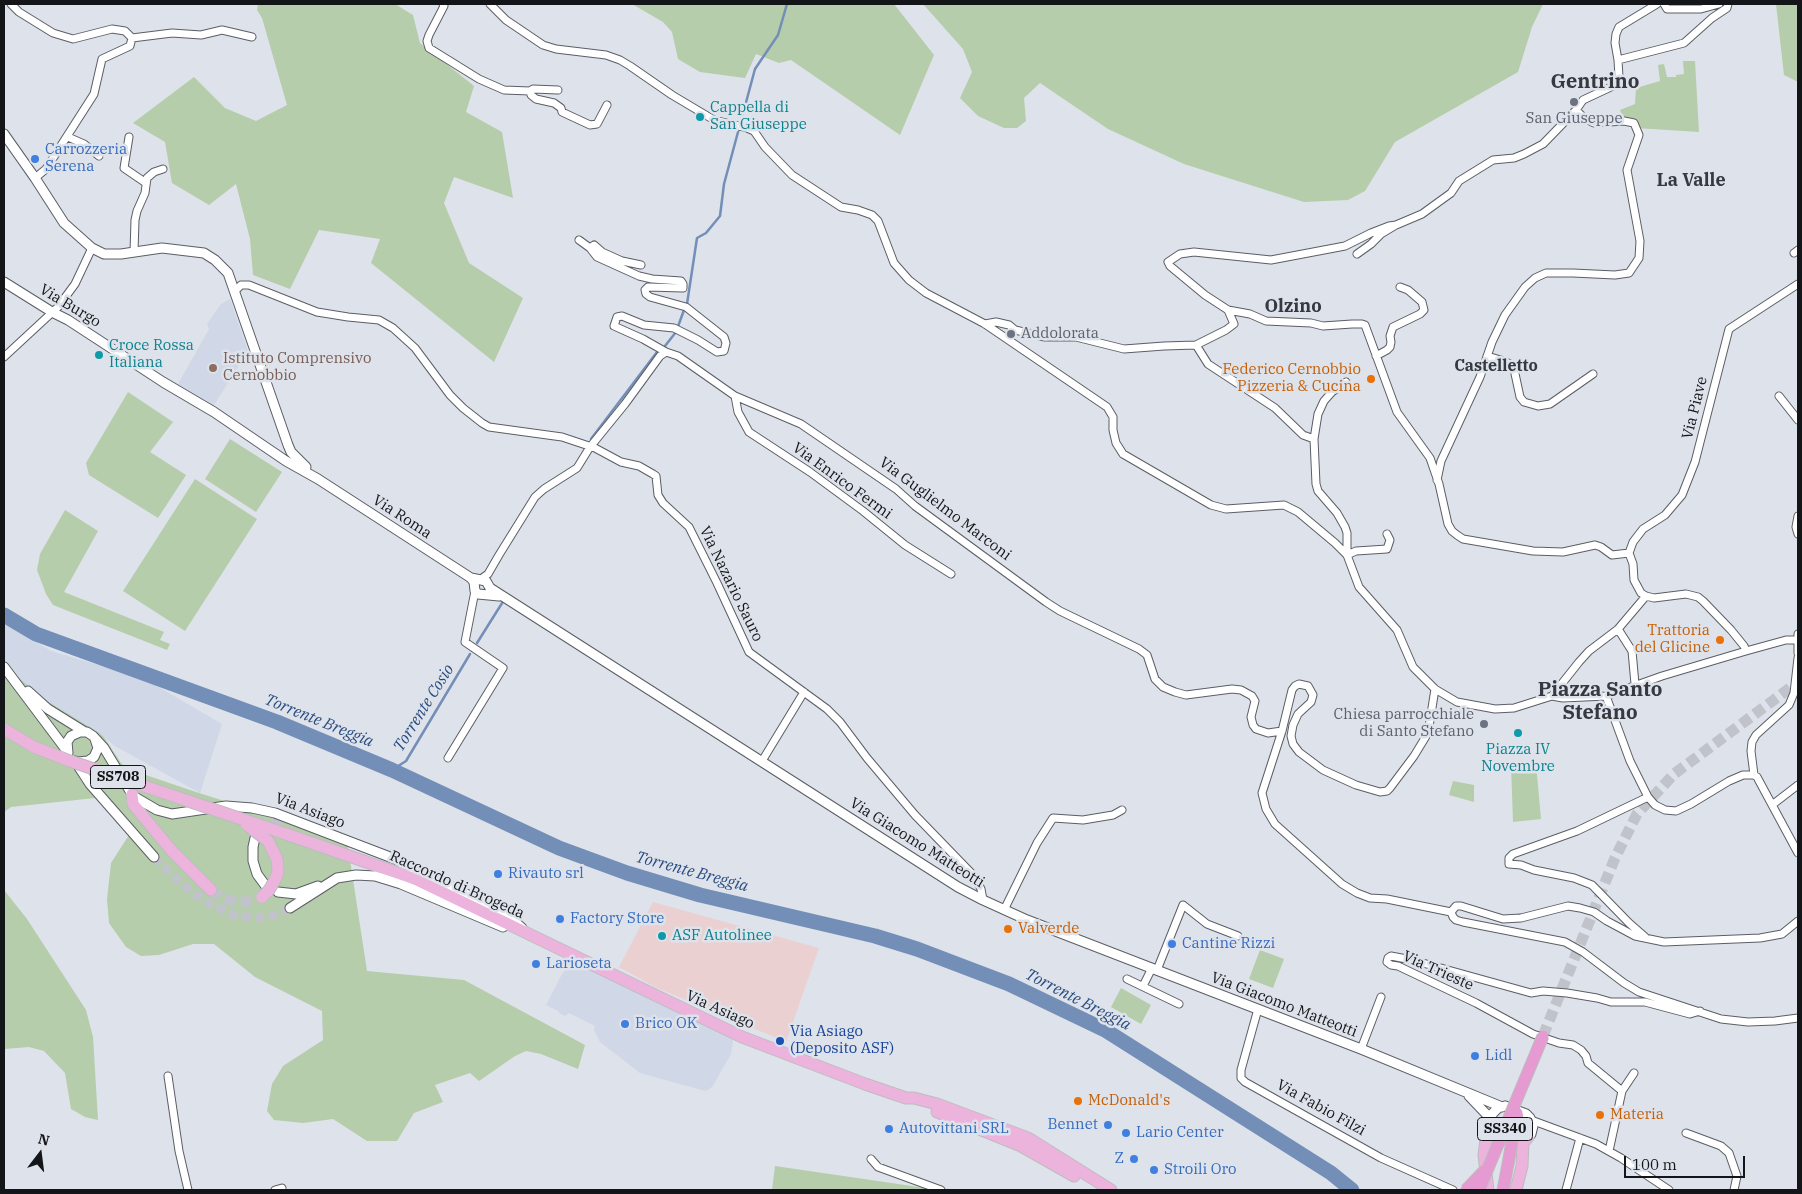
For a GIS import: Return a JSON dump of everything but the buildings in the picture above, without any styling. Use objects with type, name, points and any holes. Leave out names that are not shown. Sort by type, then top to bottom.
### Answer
[{"type":"highway","name":"SS340","points":[[1479,1190],[1543,1036]]},
{"type":"highway","points":[[1504,1190],[1521,1092]]},
{"type":"highway","name":"SS340","points":[[1466,1190],[1490,1166]]},
{"type":"main road","name":"SS708","points":[[4,730],[34,747],[70,761],[236,817],[263,835],[275,852],[278,863],[277,876],[272,887],[262,897]]},
{"type":"main road","name":"SS708","points":[[132,794],[133,804],[172,851],[211,890]]},
{"type":"main road","name":"Raccordo di Brogeda","points":[[236,817],[415,879],[528,933]]},
{"type":"main road","name":"Via Asiago","points":[[528,933],[629,984],[742,1037],[906,1098],[1020,1146],[1097,1190]]},
{"type":"main road","name":"Via Asiago","points":[[906,1098],[914,1098],[937,1104],[1028,1138],[1111,1190]]},
{"type":"main road","points":[[1488,1190],[1484,1155],[1491,1121]]},
{"type":"main road","points":[[1516,1190],[1522,1166],[1523,1143],[1530,1134]]},
{"type":"street","points":[[11,4],[19,12],[54,34],[73,38],[112,29],[125,31],[132,38]]},
{"type":"street","points":[[443,4],[444,6],[427,41],[429,48],[486,83],[504,90],[558,90]]},
{"type":"street","points":[[490,4],[506,20],[543,45],[556,49],[606,55],[620,60],[672,95],[714,120],[747,128],[754,132],[765,147],[792,175],[841,207],[872,215],[878,221],[894,263],[908,280],[926,293],[985,324],[1107,407],[1113,417],[1116,443],[1123,454],[1210,505],[1226,509],[1284,505],[1298,512],[1340,546],[1347,554]]},
{"type":"street","points":[[1357,254],[1381,234],[1396,225],[1422,214],[1451,193],[1459,181],[1493,160],[1514,158],[1543,144],[1576,110],[1583,100],[1613,86],[1619,77],[1615,43],[1619,27],[1657,4]]},
{"type":"street","points":[[1664,4],[1667,8],[1701,9],[1719,4]]},
{"type":"street","points":[[1618,60],[1684,43],[1712,18],[1727,8],[1728,4]]},
{"type":"street","points":[[132,38],[172,33],[201,35],[222,30],[252,37]]},
{"type":"street","points":[[35,178],[46,169],[94,94],[102,59],[130,46],[132,38]]},
{"type":"street","points":[[530,91],[531,95],[536,99],[554,103],[561,108],[562,112],[590,125],[597,124],[607,105]]},
{"type":"street","points":[[1437,480],[1441,462],[1480,377],[1505,315],[1525,287],[1535,278],[1546,273],[1614,275],[1628,273],[1639,258],[1640,241],[1627,170],[1638,135],[1634,123],[1624,121],[1594,123],[1584,118],[1576,110]]},
{"type":"street","points":[[4,134],[64,224],[92,248],[104,254],[134,252],[135,220],[145,193],[147,178],[154,172],[164,169]]},
{"type":"street","points":[[68,136],[84,144],[99,156]]},
{"type":"street","points":[[129,137],[124,168],[146,183]]},
{"type":"street","points":[[1396,225],[1371,233],[1345,246],[1271,260],[1194,252],[1180,254],[1168,262],[1170,266],[1205,295],[1228,310],[1250,314],[1266,321],[1311,323],[1323,326],[1362,324],[1365,326],[1397,412],[1430,458],[1448,524],[1452,532],[1463,539],[1532,551],[1563,552],[1595,546],[1601,547],[1612,555],[1629,553],[1633,564],[1634,580],[1641,593],[1654,598],[1686,594],[1698,597],[1731,630],[1746,651]]},
{"type":"street","points":[[579,240],[590,248],[594,245],[602,252],[622,261],[641,265]]},
{"type":"street","points":[[4,357],[58,307],[75,284],[92,248]]},
{"type":"street","name":"Via Roma","points":[[134,252],[162,248],[204,252],[215,260],[228,273],[235,291],[289,456],[318,479],[476,583]]},
{"type":"street","name":"Via Guglielmo Marconi","points":[[590,248],[597,257],[639,276],[681,281],[683,288],[648,287],[645,290],[646,294],[650,298],[672,303],[690,310],[724,338],[726,343],[724,352],[717,352],[677,329],[644,325],[622,316],[617,317],[614,326],[678,356],[735,396],[801,424],[896,488],[915,506],[1046,602],[1060,611],[1140,649],[1146,656],[1155,679],[1164,687],[1186,695],[1232,689],[1241,690],[1252,696],[1254,701],[1251,717],[1256,729],[1268,733],[1282,731]]},
{"type":"street","name":"Via Burgo","points":[[4,282],[68,320],[273,451],[289,456]]},
{"type":"street","name":"Via Piave","points":[[1629,553],[1633,542],[1643,529],[1665,514],[1682,495],[1695,462],[1729,329],[1798,284]]},
{"type":"street","points":[[235,291],[241,285],[249,285],[317,312],[379,320],[393,328],[415,348],[446,391],[462,408],[488,427],[552,434],[590,447]]},
{"type":"street","points":[[1376,356],[1390,347],[1390,336],[1393,327],[1420,314],[1424,310],[1422,302],[1408,290],[1400,287]]},
{"type":"street","points":[[985,324],[996,322],[1009,325],[1015,330],[1045,336],[1076,337],[1124,349],[1196,345],[1234,324],[1228,310]]},
{"type":"street","points":[[1196,345],[1208,364],[1275,408],[1303,434],[1314,439]]},
{"type":"street","points":[[448,758],[503,668],[465,642],[476,583],[488,574],[535,497],[544,489],[575,470],[590,447],[625,404],[660,356],[666,352]]},
{"type":"street","points":[[1487,356],[1512,365],[1520,397],[1524,402],[1538,406],[1550,404],[1593,374]]},
{"type":"street","points":[[1346,382],[1332,392],[1324,401],[1318,414],[1314,439],[1318,491],[1337,513],[1345,527],[1347,533],[1347,554],[1359,587],[1397,630],[1413,667],[1435,689],[1457,702],[1495,709],[1514,708],[1552,696],[1563,698],[1606,696],[1635,684],[1798,637],[1798,653]]},
{"type":"street","name":"Via Enrico Fermi","points":[[735,396],[742,422],[756,438],[810,472],[905,545],[951,574]]},
{"type":"street","points":[[1779,396],[1798,420]]},
{"type":"street","name":"Via Nazario Sauro","points":[[590,447],[622,462],[639,466],[656,476],[658,495],[663,503],[689,527],[749,652],[827,709],[840,722],[867,758],[915,815],[975,877],[984,900]]},
{"type":"street","points":[[1798,516],[1796,527],[1798,534]]},
{"type":"street","points":[[1347,554],[1386,549],[1390,540],[1387,534]]},
{"type":"street","points":[[476,583],[478,594],[488,589],[493,578],[490,569]]},
{"type":"street","points":[[476,583],[486,581],[488,589]]},
{"type":"street","name":"Via Giacomo Matteotti","points":[[488,589],[504,597],[958,887],[1004,910],[1361,1049],[1502,1107]]},
{"type":"street","points":[[1552,696],[1589,650],[1618,629],[1646,596]]},
{"type":"street","points":[[1618,629],[1632,651],[1635,684]]},
{"type":"street","points":[[1798,658],[1794,693],[1789,705],[1756,735],[1750,752],[1754,775],[1757,777],[1798,853]]},
{"type":"street","name":"SS708","points":[[4,667],[90,784],[154,857]]},
{"type":"street","name":"SS708","points":[[13,678],[48,710],[95,738],[98,748],[94,757],[85,762],[70,756]]},
{"type":"street","points":[[1435,689],[1428,733],[1414,756],[1388,791],[1380,792],[1356,785],[1323,770],[1299,752],[1293,744],[1291,736],[1293,725],[1298,714],[1312,699],[1312,692],[1308,686],[1300,684],[1292,690],[1282,731],[1262,793],[1266,809],[1275,824],[1342,884],[1370,898],[1387,899],[1451,912]]},
{"type":"street","points":[[762,761],[804,692]]},
{"type":"street","points":[[1606,696],[1630,761],[1648,797],[1660,808],[1676,811],[1691,804],[1729,780],[1742,775],[1754,775]]},
{"type":"street","points":[[70,756],[67,742],[77,732],[85,732]]},
{"type":"street","name":"Via Asiago","points":[[95,738],[104,748],[132,794],[157,810],[172,814],[238,806],[269,811],[395,859],[512,919],[528,933]]},
{"type":"street","points":[[1772,805],[1798,784]]},
{"type":"street","points":[[1647,939],[1592,885],[1574,878],[1521,865],[1509,864],[1509,858],[1513,854],[1577,831],[1648,797]]},
{"type":"street","points":[[1004,910],[1034,848],[1053,818],[1083,820],[1113,814],[1122,810]]},
{"type":"street","name":"SS708","points":[[281,820],[297,822]]},
{"type":"street","points":[[255,838],[253,861],[256,874],[265,885]]},
{"type":"street","name":"Via Asiago","points":[[290,908],[337,878],[364,875],[386,878],[508,929],[528,933]]},
{"type":"street","points":[[278,892],[296,894],[337,878]]},
{"type":"street","points":[[1143,986],[1155,969],[1183,904],[1207,924],[1238,936]]},
{"type":"street","points":[[1451,912],[1456,906],[1460,906],[1503,919],[1520,918],[1568,906],[1594,912],[1635,936],[1678,942],[1760,938],[1782,934],[1798,921]]},
{"type":"street","points":[[1451,912],[1456,920],[1565,942],[1583,952],[1639,992],[1721,1019],[1775,1022],[1798,1018]]},
{"type":"street","name":"Via Trieste","points":[[1622,1091],[1588,1063],[1586,1056],[1573,1045],[1559,1043],[1533,1034],[1476,1003],[1398,966],[1391,965],[1387,962],[1388,958],[1392,956],[1412,960],[1531,993],[1543,991],[1567,992],[1611,1002],[1645,1002],[1690,1014],[1700,1012]]},
{"type":"street","points":[[1127,978],[1179,1004]]},
{"type":"street","points":[[1361,1049],[1381,997]]},
{"type":"street","name":"Via Fabio Filzi","points":[[1258,1009],[1241,1070],[1241,1078],[1245,1082],[1382,1158],[1453,1190]]},
{"type":"street","points":[[1609,1151],[1622,1091],[1634,1073]]},
{"type":"street","points":[[168,1076],[179,1151],[188,1190]]},
{"type":"street","name":"Via Giacomo Matteotti","points":[[1461,1090],[1477,1103],[1491,1121]]},
{"type":"street","points":[[1530,1134],[1533,1126],[1526,1114],[1511,1107],[1502,1107],[1495,1110],[1491,1121],[1498,1131],[1517,1139],[1530,1134],[1544,1127],[1552,1127]]},
{"type":"street","points":[[1531,1120],[1609,1151],[1669,1190]]},
{"type":"street","points":[[1686,1133],[1721,1146],[1729,1153],[1737,1176],[1734,1190]]},
{"type":"street","points":[[1566,1190],[1580,1138]]},
{"type":"street","points":[[872,1159],[878,1167],[941,1190]]},
{"type":"shaded area","name":"Istituto Comprensivo Cernobbio","points":[[230,299],[248,351],[214,405],[178,384],[209,329],[207,324],[221,304]]},
{"type":"shaded area","points":[[4,622],[51,651],[135,676],[157,686],[222,724],[200,793],[115,746],[98,732],[44,699],[13,673],[4,662]]},
{"type":"shaded area","points":[[653,902],[819,948],[786,1042],[655,987],[619,967]]},
{"type":"shaded area","points":[[577,958],[734,1034],[731,1054],[712,1087],[706,1091],[640,1073],[600,1042],[594,1030],[595,1026],[569,1013],[565,1016],[546,1005],[561,976]]},
{"type":"green space","points":[[258,4],[395,4],[413,15],[420,43],[474,86],[466,112],[502,132],[513,198],[454,177],[444,203],[469,263],[523,298],[494,362],[371,263],[380,239],[319,230],[290,289],[253,275],[250,239],[236,184],[209,205],[172,183],[165,142],[133,123],[194,77],[225,108],[256,121],[287,105],[262,18],[257,10]]},
{"type":"green space","points":[[632,4],[894,4],[934,55],[900,135],[791,60],[779,63],[756,54],[745,78],[700,72],[678,59],[672,32],[663,22]]},
{"type":"green space","points":[[923,4],[1543,4],[1532,27],[1518,72],[1395,142],[1365,191],[1348,200],[1304,202],[1184,164],[1108,129],[1040,83],[1024,98],[1026,121],[1017,128],[1004,128],[978,116],[960,98],[972,72],[963,49]]},
{"type":"green space","points":[[1776,4],[1798,4],[1798,82],[1784,75]]},
{"type":"green space","points":[[1683,61],[1695,61],[1699,132],[1636,128],[1624,121],[1620,110],[1635,104],[1636,88],[1660,81],[1658,65],[1664,64],[1667,77],[1676,77],[1676,75],[1684,74]]},
{"type":"green space","points":[[128,392],[173,422],[150,452],[186,475],[158,518],[89,475],[86,463]]},
{"type":"green space","points":[[230,439],[282,472],[256,512],[205,479]]},
{"type":"green space","points":[[195,479],[257,519],[185,631],[123,591]]},
{"type":"green space","points":[[65,510],[98,531],[64,592],[164,632],[160,640],[170,644],[167,650],[53,605],[46,594],[37,570],[40,554]]},
{"type":"green space","points":[[4,662],[13,673],[44,699],[104,737],[121,763],[128,769],[347,840],[367,971],[464,980],[585,1045],[578,1069],[541,1054],[526,1051],[515,1056],[479,1081],[470,1073],[435,1085],[443,1102],[414,1113],[397,1141],[367,1141],[333,1119],[303,1123],[274,1120],[267,1111],[272,1084],[283,1066],[323,1040],[322,1011],[255,977],[214,944],[193,944],[159,955],[141,956],[126,947],[109,923],[107,899],[111,863],[129,835],[95,798],[11,807],[4,812]]},
{"type":"green space","points":[[1536,764],[1541,819],[1513,822],[1511,765]]},
{"type":"green space","points":[[1453,781],[1474,785],[1474,802],[1449,795]]},
{"type":"green space","points":[[4,890],[27,919],[86,1010],[93,1037],[98,1120],[85,1117],[71,1109],[65,1073],[44,1051],[29,1047],[4,1049]]},
{"type":"green space","points":[[1260,950],[1284,959],[1273,988],[1249,979]]},
{"type":"green space","points":[[1121,988],[1151,1005],[1141,1024],[1111,1007]]},
{"type":"green space","points":[[775,1166],[939,1190],[772,1190]]},
{"type":"waterway","name":"Torrente Cosio","points":[[687,304],[697,238],[706,233],[720,216],[724,184],[755,69],[778,35],[787,4]]},
{"type":"waterway","name":"Torrente Cosio","points":[[665,346],[676,332],[684,310]]},
{"type":"waterway","name":"Torrente Cosio","points":[[591,439],[657,352]]},
{"type":"waterway","name":"Torrente Cosio","points":[[477,643],[504,600]]},
{"type":"waterway","name":"Torrente Breggia","points":[[4,615],[36,634],[277,722],[392,770],[559,848],[627,873],[700,895],[875,936],[917,949],[1009,984],[1105,1030],[1331,1173],[1352,1190]]},
{"type":"waterway","name":"Torrente Cosio","points":[[392,770],[406,761],[470,654]]},
{"type":"tunnel","points":[[1543,1036],[1615,858],[1637,814],[1674,774],[1798,682]]},
{"type":"tunnel","points":[[261,829],[266,824],[281,820]]},
{"type":"tunnel","points":[[154,857],[192,892],[212,905],[234,915],[254,918],[272,916],[290,908]]},
{"type":"tunnel","points":[[211,890],[222,898],[239,903],[253,901],[262,897]]},
{"type":"place","name":"San Giuseppe","points":[[1574,102]]},
{"type":"place","name":"Cappella di San Giuseppe","points":[[700,117]]},
{"type":"place","name":"Carrozzeria Serena","points":[[35,159]]},
{"type":"place","name":"Addolorata","points":[[1011,334]]},
{"type":"place","name":"Croce Rossa Italiana","points":[[99,355]]},
{"type":"place","name":"Istituto Comprensivo Cernobbio","points":[[213,368]]},
{"type":"place","name":"Federico Cernobbio Pizzeria & Cucina","points":[[1371,379]]},
{"type":"place","name":"Trattoria del Glicine","points":[[1720,640]]},
{"type":"place","name":"Chiesa parrocchiale di Santo Stefano","points":[[1484,724]]},
{"type":"place","name":"Piazza IV Novembre","points":[[1518,733]]},
{"type":"place","name":"Rivauto srl","points":[[498,874]]},
{"type":"place","name":"Factory Store","points":[[560,919]]},
{"type":"place","name":"Valverde","points":[[1008,929]]},
{"type":"place","name":"ASF Autolinee","points":[[662,936]]},
{"type":"place","name":"Cantine Rizzi","points":[[1172,944]]},
{"type":"place","name":"Larioseta","points":[[536,964]]},
{"type":"place","name":"Brico OK","points":[[625,1024]]},
{"type":"place","name":"Via Asiago (Deposito ASF)","points":[[780,1041]]},
{"type":"place","name":"Lidl","points":[[1475,1056]]},
{"type":"place","name":"McDonald's","points":[[1078,1101]]},
{"type":"place","name":"Materia","points":[[1600,1115]]},
{"type":"place","name":"Bennet","points":[[1108,1125]]},
{"type":"place","name":"Autovittani SRL","points":[[889,1129]]},
{"type":"place","name":"Lario Center","points":[[1126,1133]]},
{"type":"place","name":"Z","points":[[1134,1159]]},
{"type":"place","name":"Stroili Oro","points":[[1154,1170]]},
{"type":"district","name":"Gentrino","points":[[1595,82]]},
{"type":"district","name":"La Valle","points":[[1691,181]]},
{"type":"district","name":"Olzino","points":[[1293,307]]},
{"type":"district","name":"Castelletto","points":[[1496,366]]},
{"type":"district","name":"Piazza Santo Stefano","points":[[1600,702]]}]
